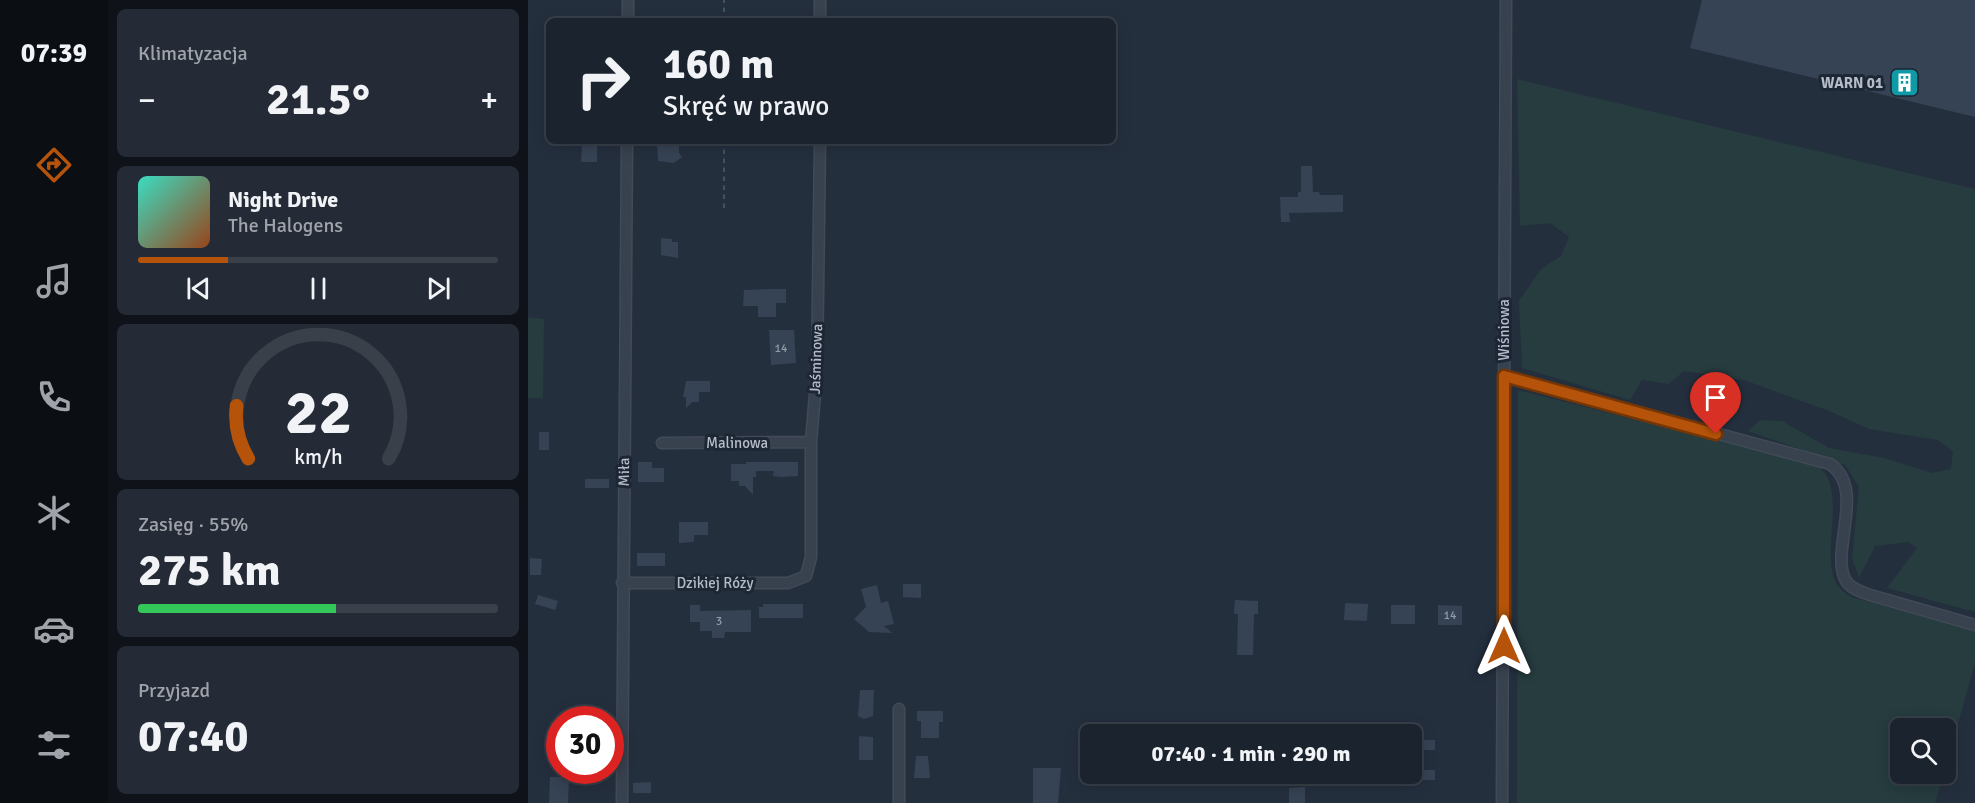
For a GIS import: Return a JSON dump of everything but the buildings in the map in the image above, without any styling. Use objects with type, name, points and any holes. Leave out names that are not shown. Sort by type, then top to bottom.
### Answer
[{"type":"street","points":[[628,0],[628,18]]},
{"type":"street","points":[[820,0],[820,18]]},
{"type":"street","name":"Wiśniowa","points":[[1502,803],[1506,0]]},
{"type":"street","name":"Miła","points":[[622,803],[627,144]]},
{"type":"street","name":"Jaśminowa","points":[[806,576],[811,557],[811,442],[817,370],[820,144]]},
{"type":"street","points":[[1504,376],[1830,464],[1842,476],[1846,492],[1843,566],[1846,581],[1859,591],[1870,595],[1975,624]]},
{"type":"street","name":"Malinowa","points":[[662,443],[811,442]]},
{"type":"street","name":"Dzikiej Róży","points":[[622,583],[788,583],[806,576]]},
{"type":"street","points":[[898,803],[900,709]]},
{"type":"path","points":[[724,0],[724,18]]},
{"type":"path","points":[[724,144],[724,208]]},
{"type":"green space","points":[[1517,79],[1975,189],[1975,612],[1887,588],[1917,548],[1908,542],[1875,546],[1859,578],[1852,558],[1859,487],[1845,465],[1748,431],[1760,420],[1782,421],[1829,448],[1884,458],[1932,473],[1951,469],[1953,451],[1938,440],[1869,429],[1829,411],[1744,380],[1684,371],[1669,384],[1642,380],[1630,400],[1522,368],[1519,301],[1541,269],[1561,256],[1569,237],[1550,223],[1520,226]]},
{"type":"green space","points":[[528,317],[544,319],[543,398],[528,398]]},
{"type":"green space","points":[[1518,390],[1818,466],[1827,477],[1832,490],[1831,555],[1832,571],[1838,587],[1851,597],[1975,630],[1975,663],[1956,731],[1956,718],[1890,718],[1890,784],[1941,784],[1935,803],[1517,803]]},
{"type":"place","name":"WARN 01","points":[[1904,83]]},
{"type":"route","points":[[1504,646],[1504,376],[1716,434]]}]
